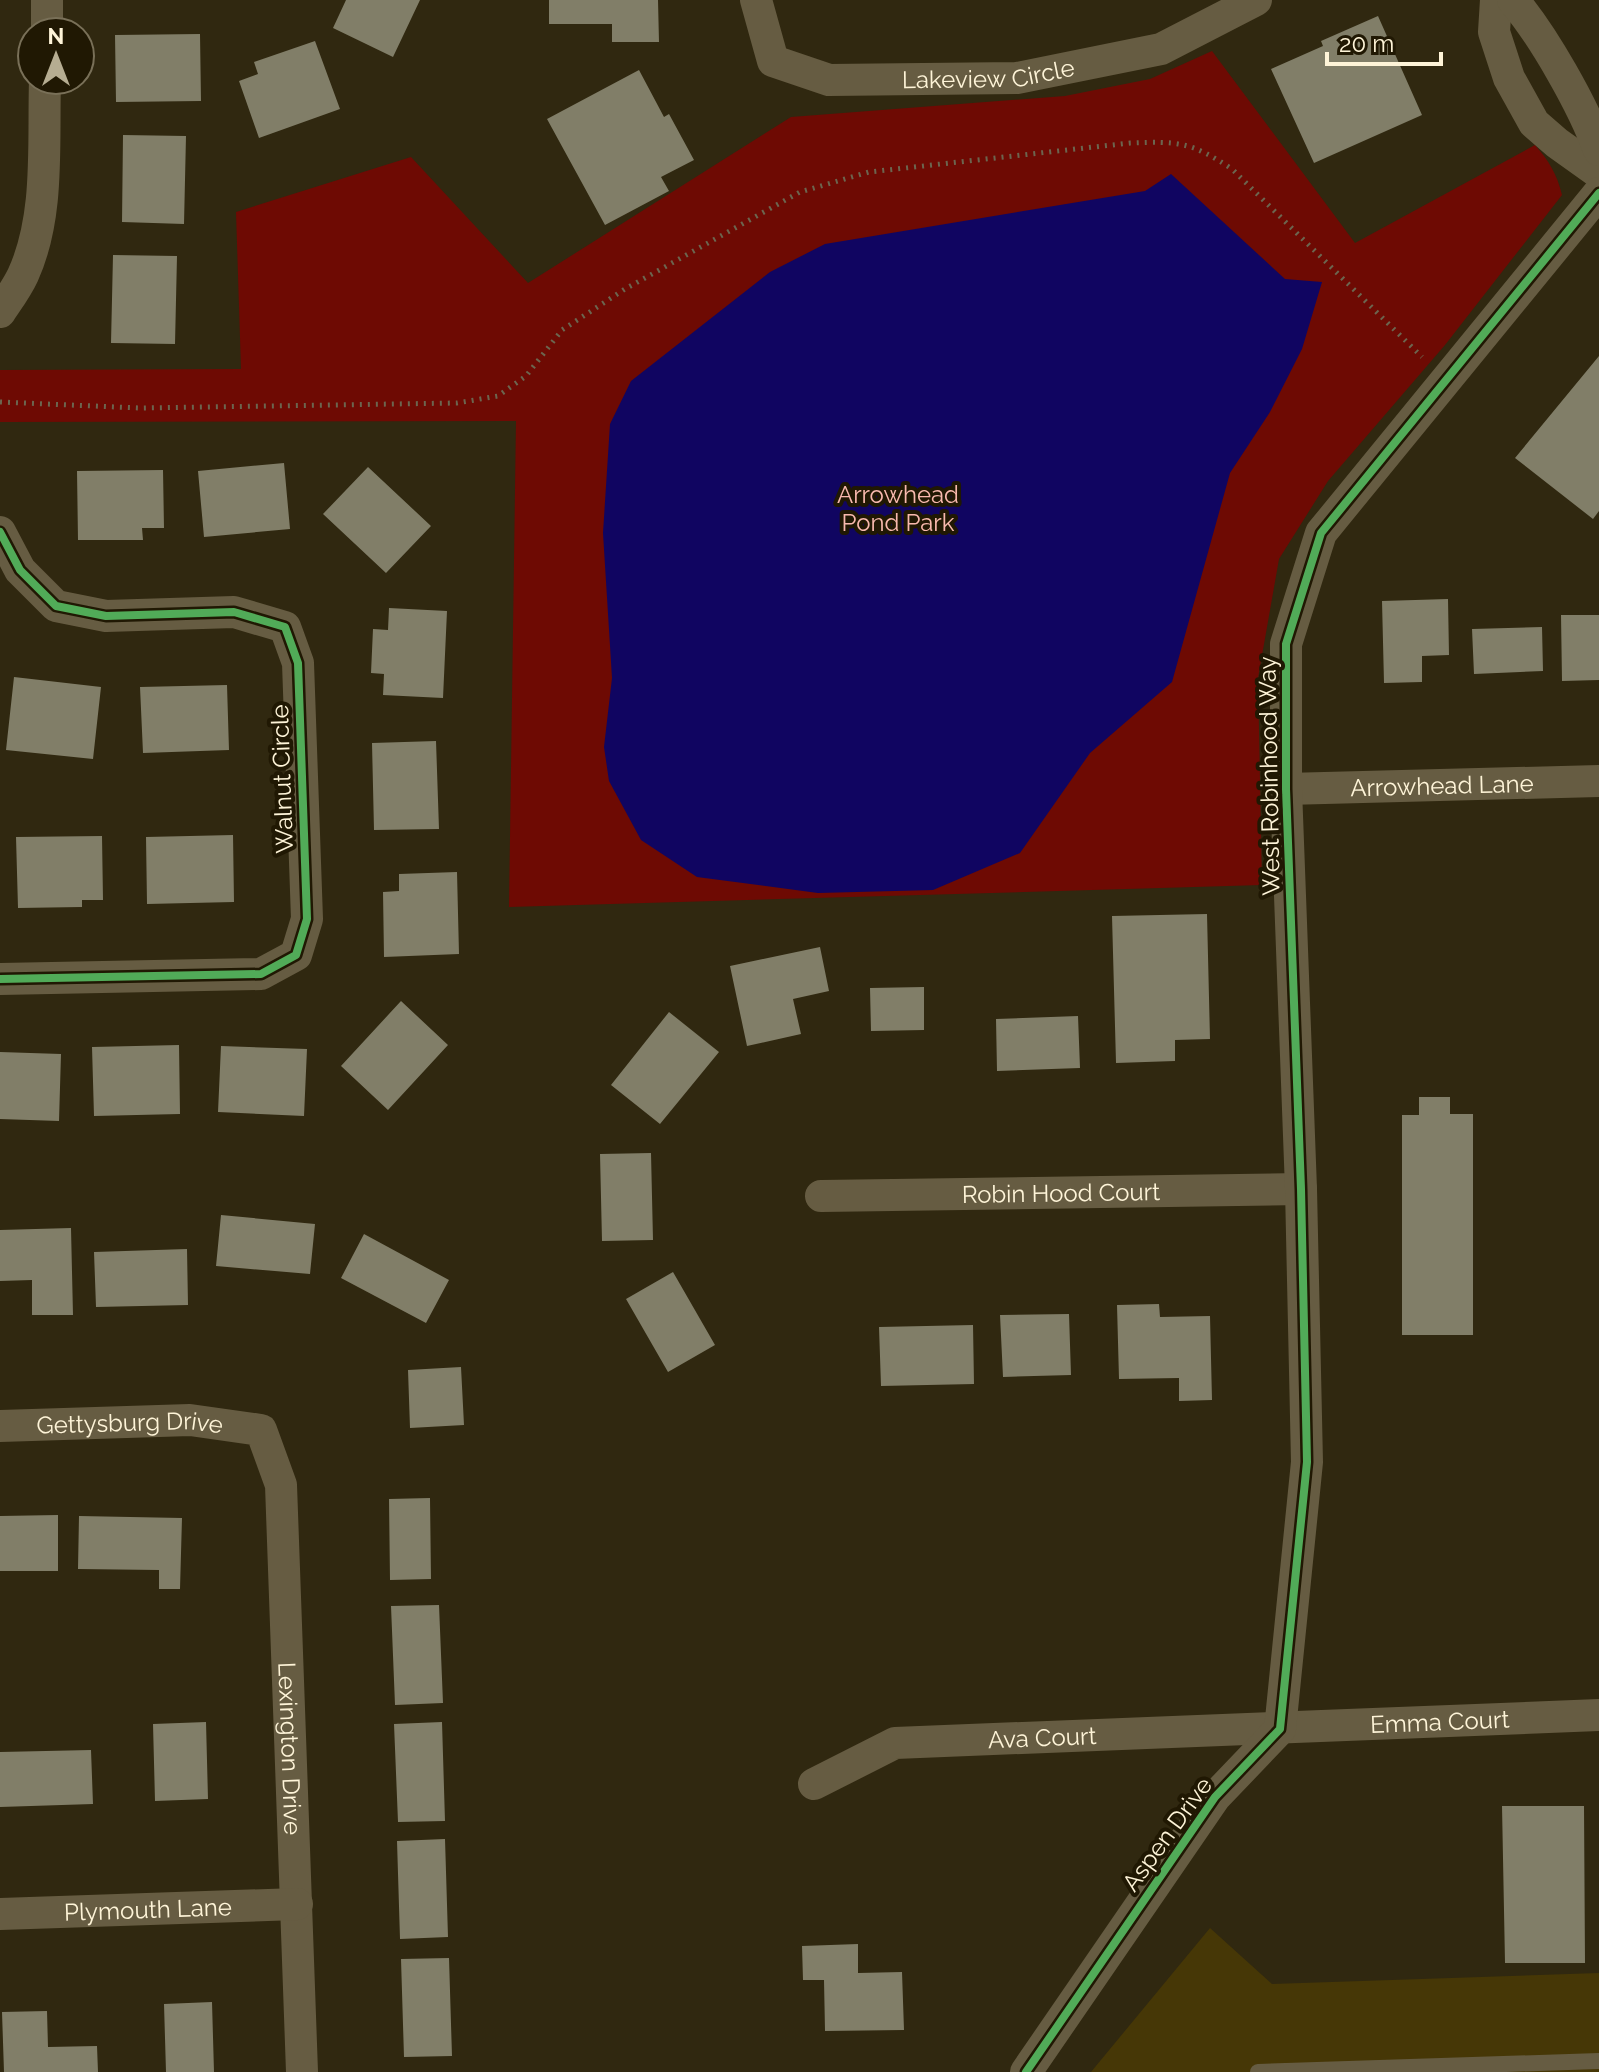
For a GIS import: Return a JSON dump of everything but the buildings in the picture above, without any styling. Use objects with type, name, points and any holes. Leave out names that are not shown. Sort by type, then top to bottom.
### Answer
[{"type":"street","name":"Lakeview Circle","points":[[756,0],[773,61],[829,80],[1017,78],[1161,49],[1256,0]]},
{"type":"street","points":[[1496,0],[1494,32],[1509,78],[1534,123],[1599,173]]},
{"type":"street","points":[[1513,0],[1529,19],[1560,73],[1591,128],[1599,150]]},
{"type":"street","points":[[0,312],[22,277],[35,243],[42,183],[45,96]]},
{"type":"street","name":"West Robinhood Way","points":[[1280,1729],[1307,1462],[1301,1189],[1286,789],[1286,644],[1321,533],[1599,193]]},
{"type":"street","name":"Walnut Circle","points":[[0,532],[20,570],[56,606],[106,616],[234,612],[285,627],[298,663],[307,919],[296,955],[261,974],[0,979]]},
{"type":"street","name":"Arrowhead Lane","points":[[1286,789],[1599,781]]},
{"type":"street","name":"Robin Hood Court","points":[[821,1196],[1301,1189]]},
{"type":"street","name":"Gettysburg Drive","points":[[0,1426],[190,1420],[261,1430]]},
{"type":"street","name":"Lexington Drive","points":[[261,1430],[281,1485],[302,2072]]},
{"type":"street","name":"Emma Court","points":[[1280,1729],[1599,1715]]},
{"type":"street","name":"Ava Court","points":[[814,1784],[895,1743],[1280,1729]]},
{"type":"street","name":"Aspen Drive","points":[[1026,2072],[1215,1797],[1280,1729]]},
{"type":"street","name":"Plymouth Lane","points":[[0,1914],[297,1904]]},
{"type":"lane","points":[[1258,2072],[1599,2061]]},
{"type":"path","points":[[0,402],[140,408],[457,403],[498,396],[526,376],[562,330],[625,289],[800,192],[869,172],[1172,141],[1201,149],[1232,169],[1446,381]]},
{"type":"shaded area","points":[[1171,174],[1285,279],[1322,282],[1302,349],[1270,412],[1230,473],[1172,682],[1090,753],[1020,853],[933,890],[818,893],[697,877],[641,840],[609,781],[604,747],[612,678],[603,533],[610,424],[631,381],[770,272],[825,244],[1145,191]]},
{"type":"shaded area","points":[[1210,1928],[1272,1984],[1599,1973],[1599,2072],[1091,2072]]},
{"type":"green space","name":"Arrowhead Pond Park","points":[[1212,51],[1355,243],[1535,145],[1552,168],[1562,195],[1445,345],[1328,481],[1279,559],[1258,678],[1262,885],[509,907],[516,421],[0,422],[0,370],[241,369],[236,212],[411,157],[528,283],[791,117],[1065,96],[1150,79]]},
{"type":"cycle path","points":[[1026,2072],[1215,1797],[1280,1729],[1307,1462],[1301,1189],[1286,789],[1286,644],[1321,533],[1599,193]]},
{"type":"cycle path","points":[[0,532],[20,570],[56,606],[106,616],[234,612],[285,627],[298,663],[307,919],[296,955],[261,974],[0,979]]}]
